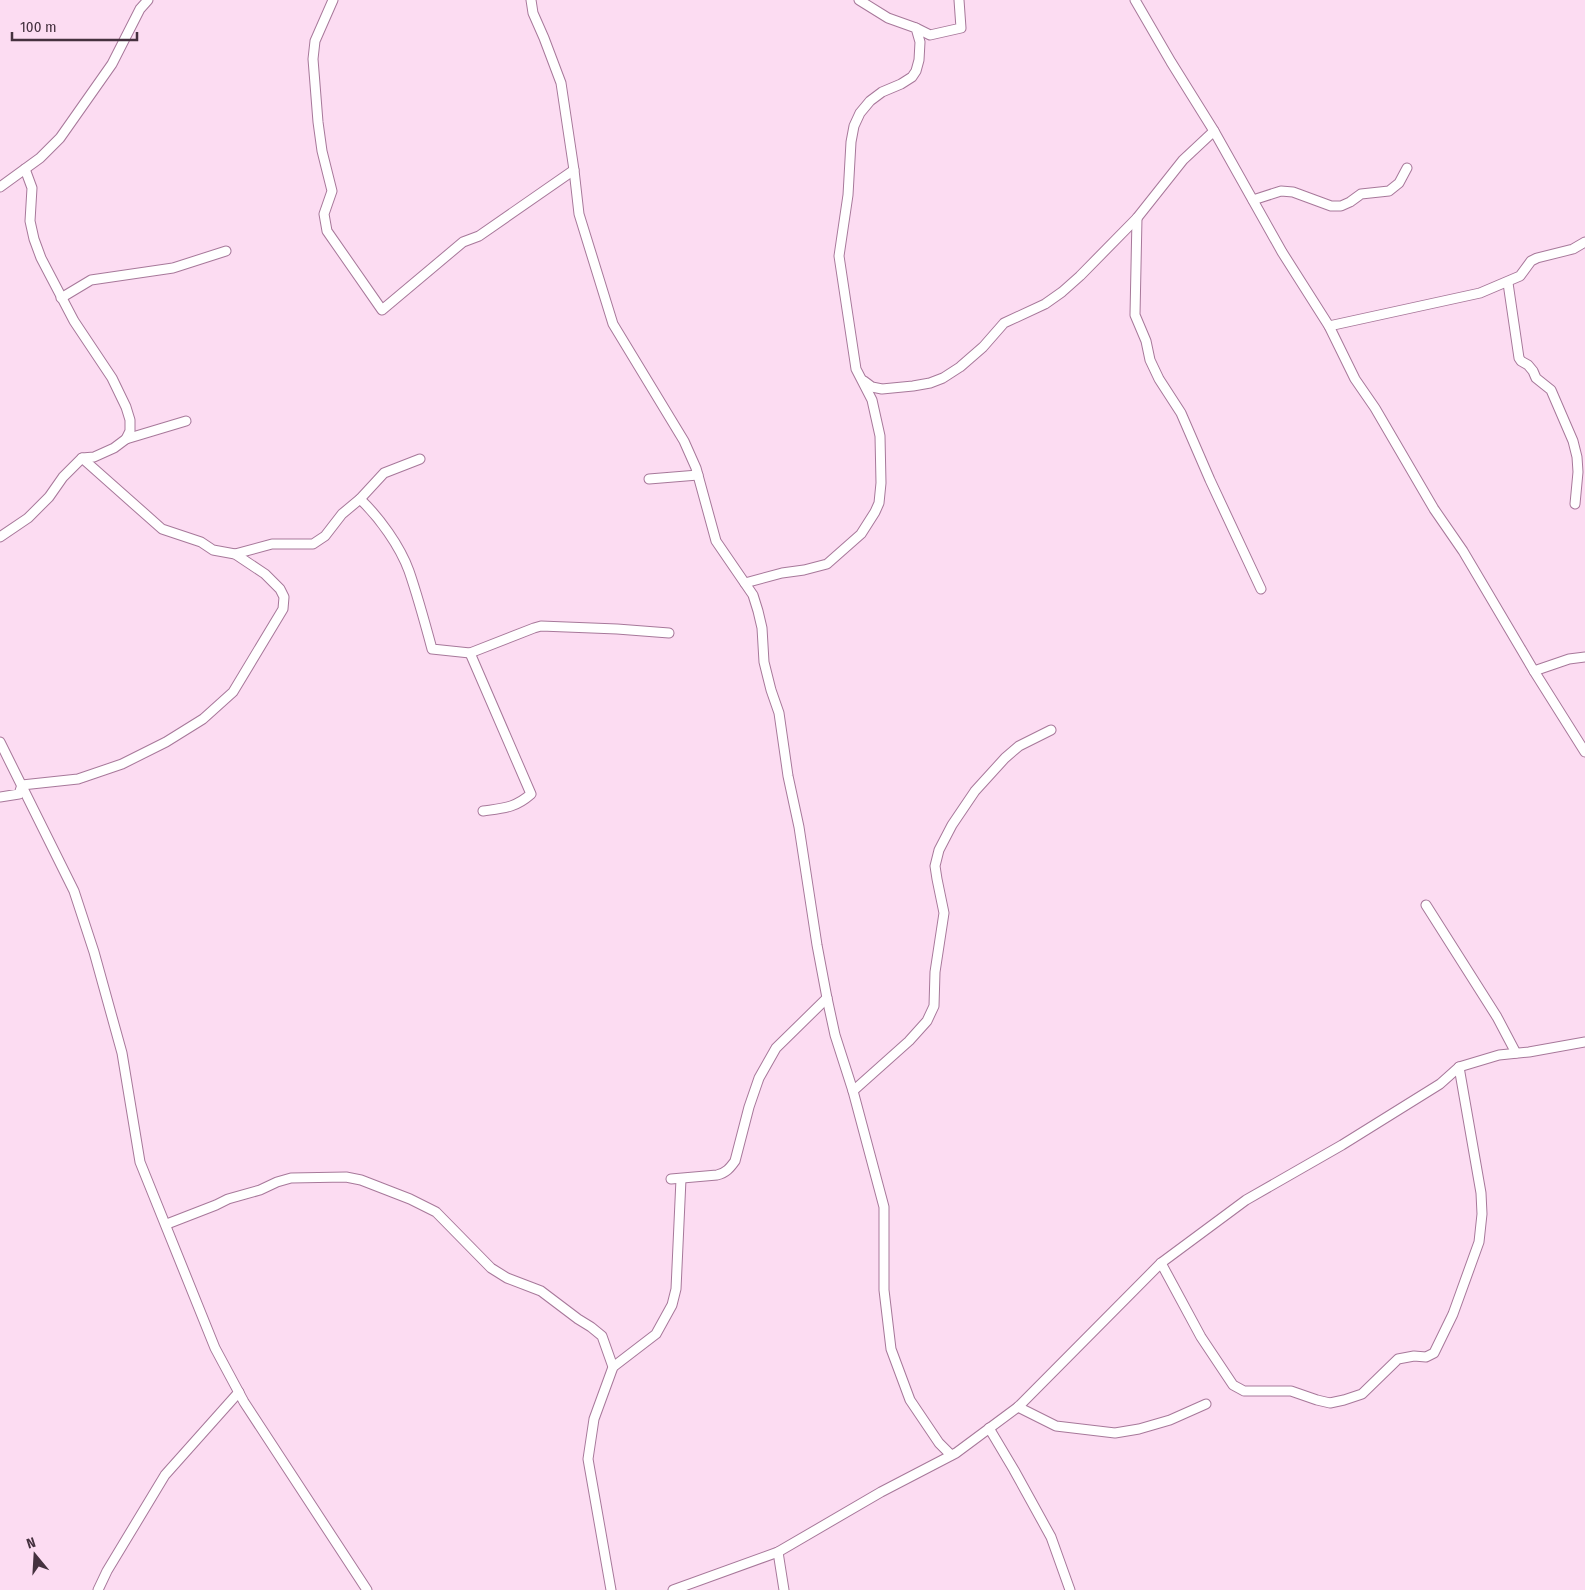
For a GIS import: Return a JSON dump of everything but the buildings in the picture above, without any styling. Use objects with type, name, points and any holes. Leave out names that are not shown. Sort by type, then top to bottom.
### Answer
[{"type":"street","points":[[0,186],[40,158],[60,138],[112,64],[140,10],[148,0]]},
{"type":"street","points":[[333,0],[315,41],[313,59],[322,151],[332,191],[324,214],[327,231],[382,310],[463,242],[478,236],[574,170]]},
{"type":"street","points":[[531,0],[533,13],[561,83],[579,214],[613,324],[684,441],[696,468],[716,541],[753,595],[758,611],[762,628],[764,662],[779,713],[788,776],[799,827],[827,998],[835,1035],[854,1091],[884,1207],[884,1290],[891,1349],[910,1400],[939,1443],[951,1455]]},
{"type":"street","points":[[859,0],[888,18],[930,35],[961,28],[959,0]]},
{"type":"street","points":[[1135,0],[1214,131],[1282,252],[1329,326],[1355,379],[1375,408],[1434,509],[1463,551],[1534,671],[1585,752]]},
{"type":"street","points":[[872,400],[856,369],[839,256],[848,195],[851,142],[854,126],[860,113],[870,101],[882,92],[912,77],[916,71],[920,42],[916,28]]},
{"type":"street","points":[[862,380],[872,387],[882,389],[930,383],[960,368],[983,347],[1004,323],[1032,311],[1062,292],[1080,276],[1137,218],[1183,160],[1214,131]]},
{"type":"street","points":[[1253,200],[1281,191],[1292,192],[1331,206],[1341,206],[1361,194],[1389,191],[1399,183],[1407,168]]},
{"type":"street","points":[[25,169],[32,188],[30,221],[41,258],[74,321],[112,378],[126,407],[130,420],[130,431],[126,439]]},
{"type":"street","points":[[1137,218],[1135,315],[1146,341],[1150,360],[1156,375],[1181,413],[1210,480],[1262,589]]},
{"type":"street","points":[[1329,326],[1480,293],[1508,283],[1520,276],[1531,261],[1536,258],[1573,250],[1585,242]]},
{"type":"street","points":[[62,298],[91,280],[173,268],[226,251]]},
{"type":"street","points":[[1508,283],[1519,358],[1533,371],[1536,378],[1551,390],[1573,441],[1578,472],[1575,504]]},
{"type":"street","points":[[745,584],[782,573],[827,564],[861,534],[879,502],[882,484],[880,436],[872,400],[872,387]]},
{"type":"street","points":[[0,537],[28,518],[49,497],[63,477],[82,458],[94,457],[114,448],[126,439],[186,422]]},
{"type":"street","points":[[22,785],[78,779],[122,764],[166,742],[203,719],[233,692],[282,609],[284,597],[280,589],[265,574],[235,554],[213,550],[201,542],[162,529],[82,458]]},
{"type":"street","points":[[235,554],[272,544],[314,544],[325,536],[342,514],[360,499],[384,473],[420,459]]},
{"type":"street","points":[[649,479],[698,475]]},
{"type":"street","points":[[360,499],[373,512],[406,564],[432,649],[470,653],[541,626],[669,633]]},
{"type":"street","points":[[470,653],[532,794],[521,803],[483,810]]},
{"type":"street","points":[[1534,671],[1569,659],[1585,657]]},
{"type":"street","points":[[854,1091],[927,1022],[934,1006],[935,972],[944,913],[935,866],[939,850],[952,825],[975,790],[1005,758],[1019,746],[1051,730]]},
{"type":"street","points":[[0,742],[74,891],[94,952],[122,1053],[140,1162],[215,1348],[239,1392],[367,1590]]},
{"type":"street","points":[[0,796],[18,794],[22,785]]},
{"type":"street","points":[[1426,905],[1516,1053]]},
{"type":"street","points":[[611,1590],[588,1459],[594,1419],[613,1367],[656,1334],[672,1305],[676,1289],[676,1179],[723,1174],[730,1168],[734,1161],[748,1107],[759,1078],[776,1048],[827,998]]},
{"type":"street","points":[[673,1590],[778,1552],[881,1492],[951,1455],[1018,1407],[1161,1263],[1246,1200],[1342,1145],[1440,1084],[1459,1067],[1499,1055],[1529,1052],[1585,1042]]},
{"type":"street","points":[[1161,1263],[1220,1368],[1233,1385],[1244,1391],[1291,1391],[1330,1403],[1362,1394],[1398,1359],[1414,1356],[1426,1357],[1434,1353],[1452,1314],[1479,1242],[1482,1214],[1481,1193],[1459,1067]]},
{"type":"street","points":[[166,1224],[228,1199],[260,1190],[290,1178],[346,1177],[361,1180],[410,1199],[436,1212],[491,1268],[507,1278],[541,1291],[591,1327],[602,1336],[613,1367]]},
{"type":"street","points":[[98,1590],[165,1475],[239,1392]]},
{"type":"street","points":[[1018,1407],[1056,1426],[1115,1433],[1139,1429],[1170,1420],[1206,1404]]},
{"type":"street","points":[[990,1428],[1051,1537],[1070,1590]]},
{"type":"street","points":[[778,1552],[784,1590]]}]
